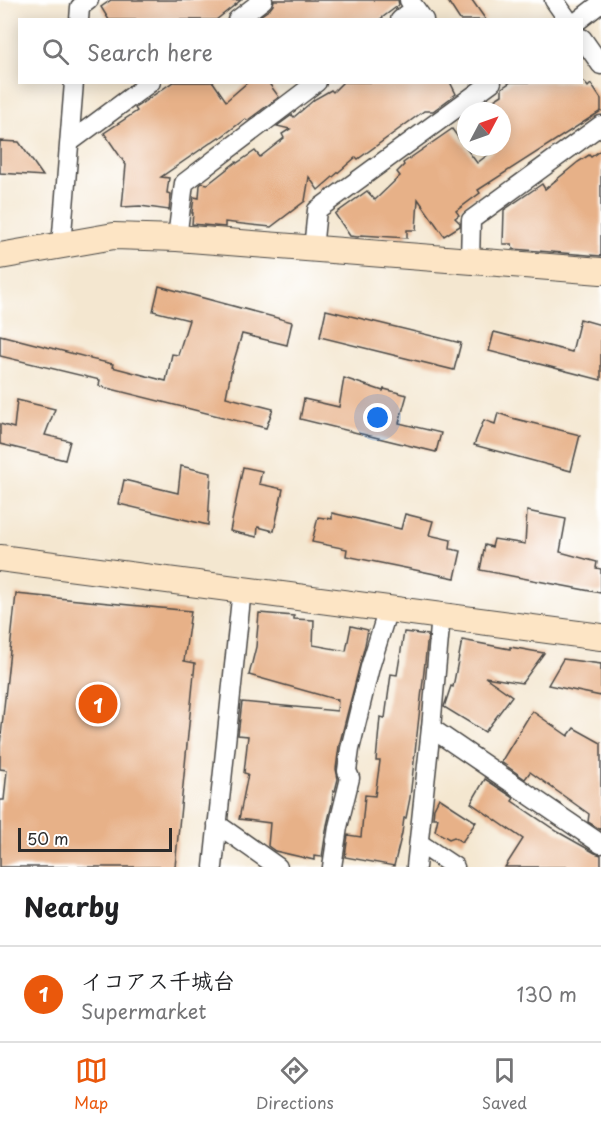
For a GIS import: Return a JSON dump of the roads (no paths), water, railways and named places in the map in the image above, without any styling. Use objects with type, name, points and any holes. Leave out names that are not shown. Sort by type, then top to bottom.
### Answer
[{"type":"street","points":[[79,18],[80,7],[89,0]]},
{"type":"street","points":[[240,18],[263,0]]},
{"type":"street","points":[[554,0],[567,18]]},
{"type":"street","points":[[582,18],[601,3]]},
{"type":"street","points":[[403,18],[416,9]]},
{"type":"street","points":[[583,39],[601,65]]},
{"type":"street","points":[[61,246],[74,84]]},
{"type":"street","points":[[70,142],[148,84]]},
{"type":"street","points":[[177,238],[184,183],[314,84]]},
{"type":"street","points":[[314,249],[317,210],[480,86]]},
{"type":"street","points":[[470,261],[471,220],[601,125]]},
{"type":"street","points":[[0,256],[114,236],[177,238],[601,271]]},
{"type":"street","points":[[0,558],[601,637]]},
{"type":"street","points":[[213,867],[242,589]]},
{"type":"street","points":[[332,867],[338,827],[350,778],[347,771],[351,748],[370,667],[388,609]]},
{"type":"street","points":[[416,867],[441,615]]},
{"type":"street","points":[[431,728],[601,844]]},
{"type":"street","points":[[217,824],[278,867]]},
{"type":"street","points":[[419,843],[455,867]]},
{"type":"place","name":"イコアス千城台","points":[[98,704]]}]
